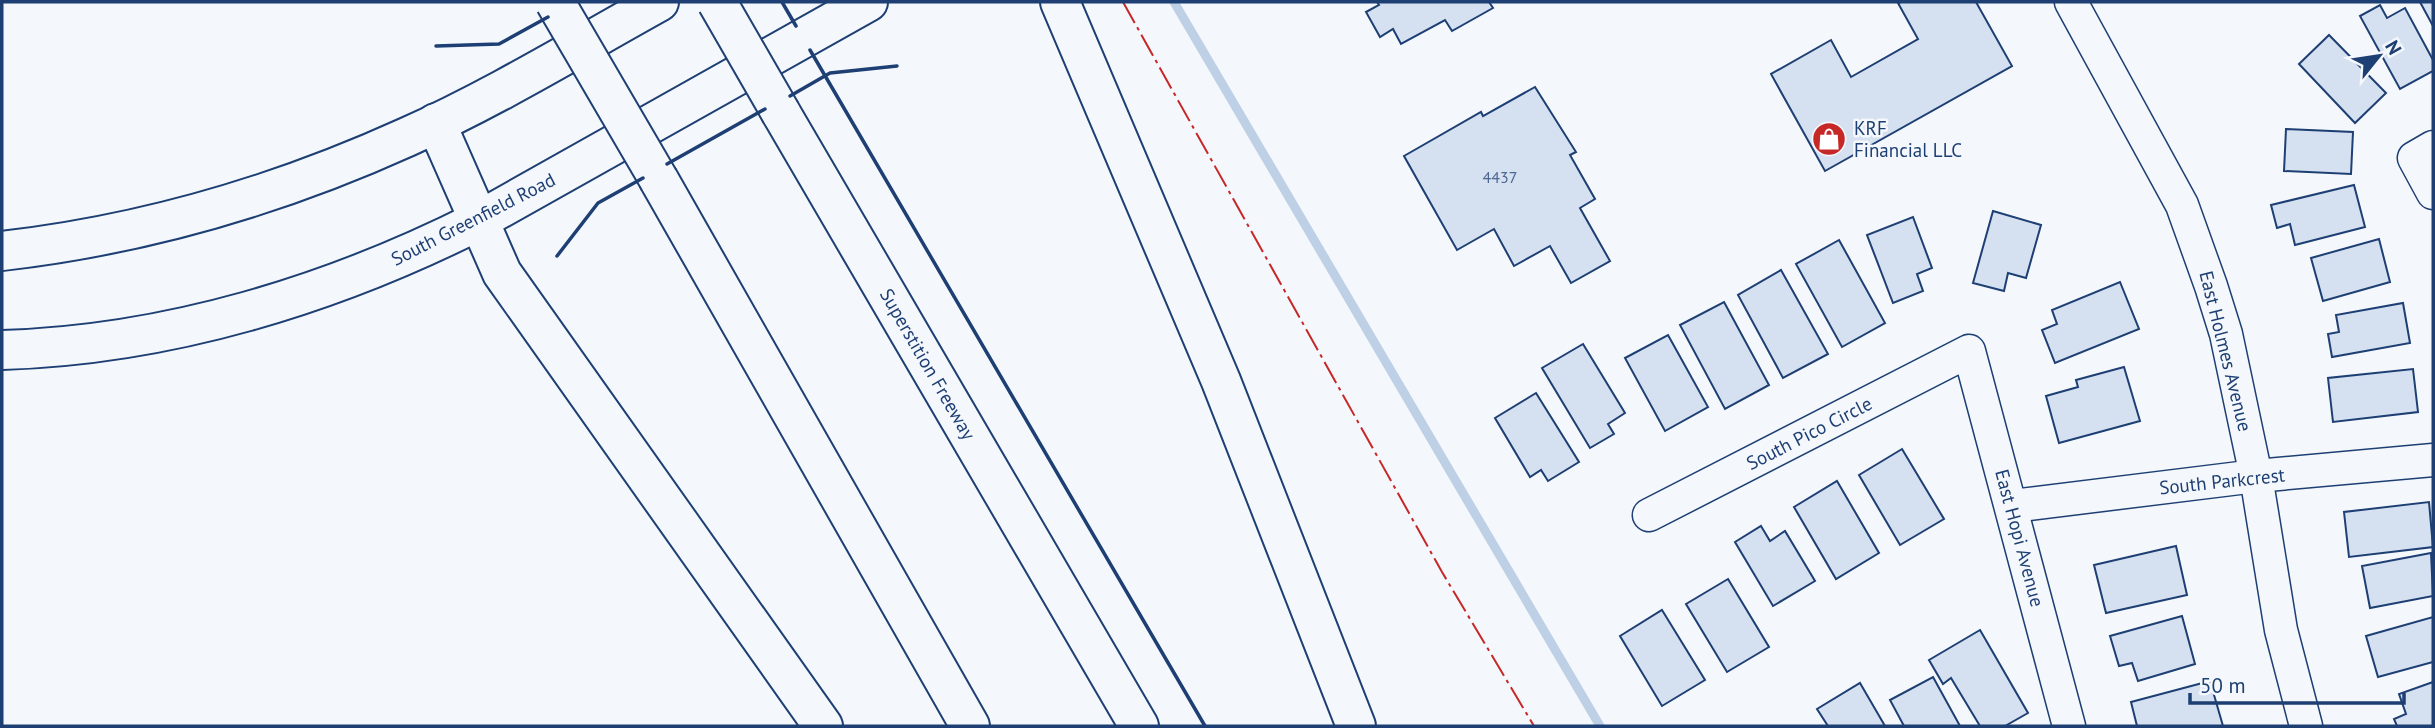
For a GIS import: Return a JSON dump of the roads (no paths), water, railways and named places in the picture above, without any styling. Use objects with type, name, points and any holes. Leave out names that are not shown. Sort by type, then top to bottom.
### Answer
[{"type":"main road","points":[[555,2],[970,726]]},
{"type":"main road","points":[[2,251],[112,235],[240,201],[327,171],[436,123],[659,2]]},
{"type":"main road","name":"Superstition Freeway","points":[[717,2],[1139,726]]},
{"type":"main road","name":"South Greenfield Road","points":[[2,350],[86,344],[192,326],[348,280],[428,246],[478,221],[868,2]]},
{"type":"main road","points":[[1060,2],[1221,381],[1356,726]]},
{"type":"main road","points":[[436,123],[502,273],[823,726]]},
{"type":"street","name":"East Holmes Avenue","points":[[2071,2],[2164,168],[2191,228],[2226,334],[2256,476],[2281,630],[2306,726]]},
{"type":"street","points":[[2424,152],[2433,193]]},
{"type":"street","name":"East Hopi Avenue","points":[[1969,351],[2069,726]]},
{"type":"street","name":"South Pico Circle","points":[[1649,515],[1969,351]]},
{"type":"street","name":"South Parkcrest","points":[[2012,506],[2256,476],[2433,460]]},
{"type":"waterway","points":[[1174,2],[1600,726]]},
{"type":"place","name":"KRF Financial LLC","points":[[1829,139]]}]
